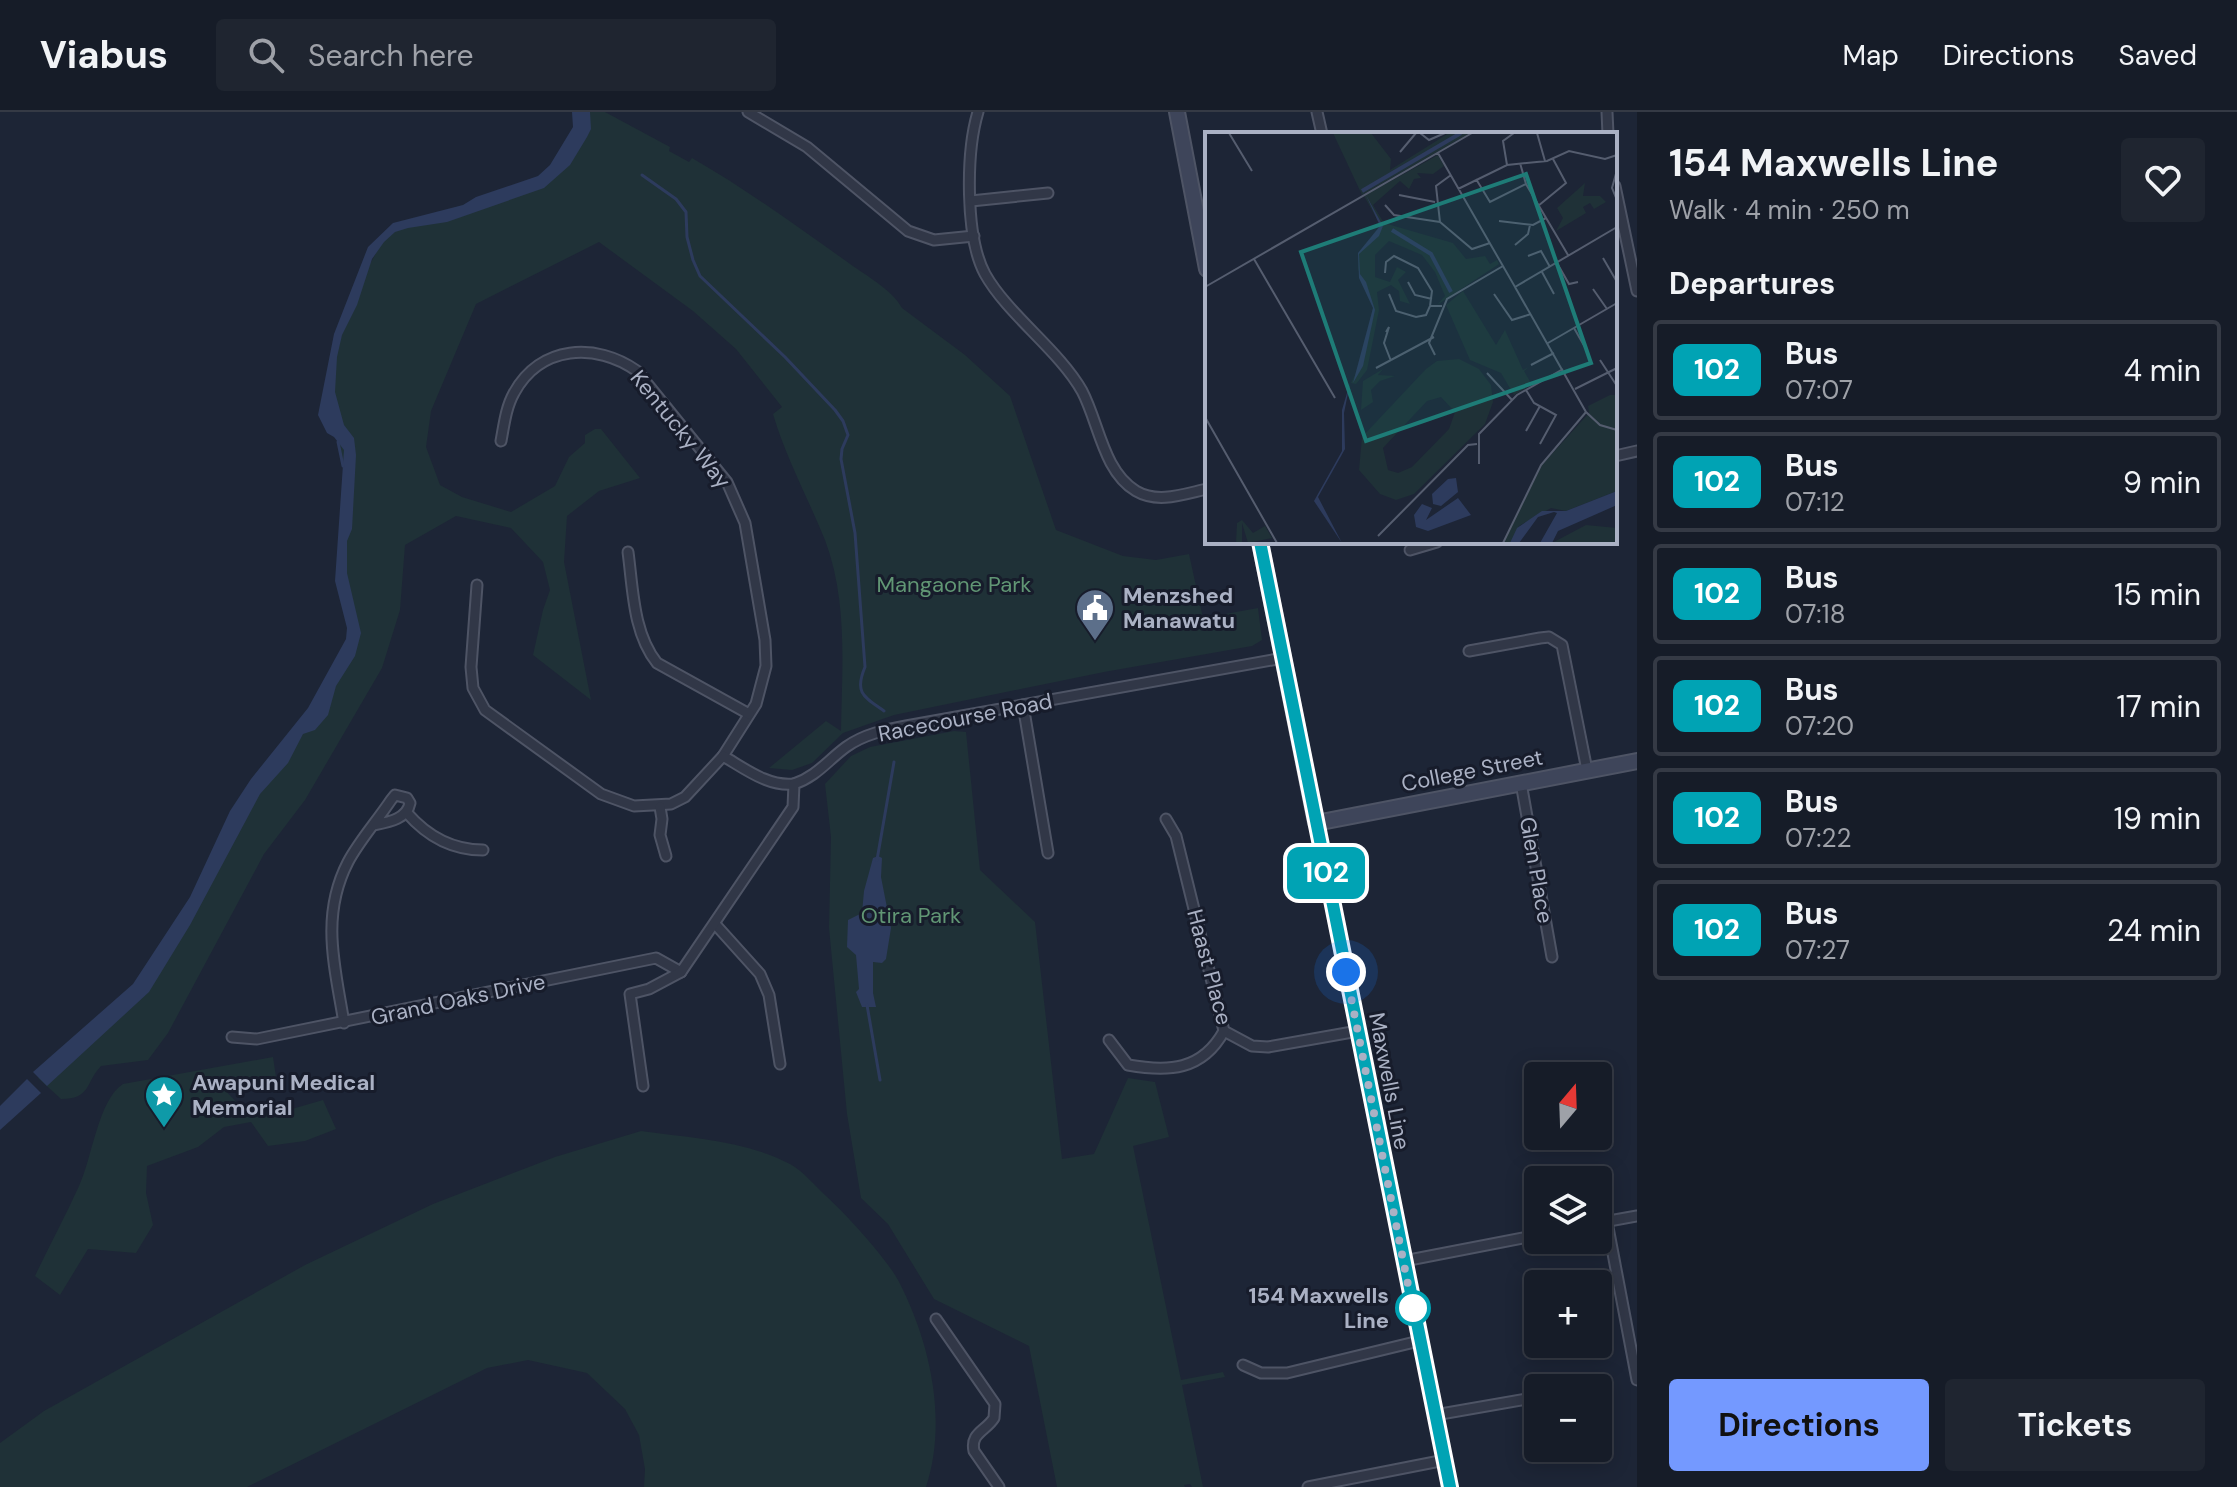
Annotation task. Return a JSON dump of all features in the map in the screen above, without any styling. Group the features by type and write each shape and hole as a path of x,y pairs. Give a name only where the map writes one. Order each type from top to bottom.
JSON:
{"main road":[{"path":"1177,112 1205,259"},
{"name":"Maxwells Line","path":"1260,544 1316,823"},
{"name":"College Street","path":"1316,823 1637,761"}],"street":[{"path":"748,112 807,147 908,231 934,240 974,236"},
{"path":"978,112 969,156 974,236 985,273 1082,391 1113,468 1122,480 1137,492 1161,498 1205,489"},
{"path":"1317,112 1322,132"},
{"path":"1607,112 1608,132"},
{"path":"971,201 1048,193"},
{"path":"1617,196 1637,291"},
{"name":"Kentucky Way","path":"501,441 508,409 530,372 556,356 586,351 609,355 637,371 649,384 727,482 745,523 766,653 760,693 723,756 685,797 660,807"},
{"path":"1617,456 1637,451"},
{"path":"1410,550 1430,544"},
{"path":"628,552 640,633 647,651 657,663 749,714"},
{"path":"477,585 471,667 473,688 485,710 601,794 634,806 660,807 660,835 666,856"},
{"path":"1469,651 1549,637 1562,645 1587,770"},
{"name":"Racecourse Road","path":"794,784 812,777 847,746 869,735 1283,658"},
{"path":"1023,705 1048,853"},
{"path":"643,1086 630,994 649,989 681,972 793,807 794,784 785,785 764,779 723,756"},
{"name":"Glen Place","path":"1521,783 1552,957"},
{"path":"344,1023 331,950 334,895 349,859 395,795 407,798 410,803 407,813 393,821 374,825"},
{"path":"407,813 438,839 463,850 483,850"},
{"name":"Haast Place","path":"1166,819 1176,836 1224,1031 1252,1046 1268,1047 1358,1031"},
{"name":"Maxwells Line","path":"1316,823 1450,1487"},
{"path":"715,924 760,974 769,995 780,1064"},
{"name":"Grand Oaks Drive","path":"232,1037 257,1039 344,1023 656,958 681,972"},
{"path":"1109,1040 1128,1065 1156,1069 1182,1066 1199,1059 1215,1047 1224,1031"},
{"path":"1612,1220 1637,1216"},
{"path":"1404,1261 1524,1238"},
{"path":"1610,1254 1637,1380"},
{"path":"936,1319 995,1404 994,1418 977,1434 972,1445 999,1487"},
{"path":"1243,1365 1261,1373 1287,1373 1419,1341"},
{"path":"1435,1415 1524,1399"},
{"path":"1308,1487 1445,1460"}],"green space":[{"name":"Mangaone Park","path":"577,112 605,112 670,147 669,151 689,162 692,158 732,182 884,288 902,308 965,355 1010,396 1056,530 1123,556 1156,560 1189,554 1203,618 1258,608 1262,640 1252,646 1104,672 894,715 843,733 812,763 792,770 769,768 826,721 841,731 840,610 825,540 778,430 773,414 782,407 736,349 693,311 599,242 476,304 431,411 426,447 440,485 462,497 511,512 555,486 569,457 585,443 585,435 595,429 601,429 640,478 599,491 567,516 564,562 591,700 533,655 550,590 543,562 511,528 456,516 405,545 400,610 382,668 305,800 264,854 168,1033 148,1060 101,1066 83,1093 61,1099 38,1078 145,974 307,718 350,636 339,578 345,476 333,413 333,353 350,301 390,227 533,184 554,166 580,126"},
{"name":"Otira Park","path":"954,731 966,732 980,870 1035,922 1062,1159 1094,1154 1128,1078 1155,1082 1169,1137 1133,1146 1181,1380 1223,1372 1225,1377 1182,1385 1203,1487 1192,1487 1190,1484 1185,1487 1057,1487 1029,1346 934,1299 888,1224 861,1198 847,1114 829,928 831,837 825,784 851,756 870,747"},
{"path":"273,1057 276,1077 252,1083 220,1085 246,1112 278,1113 323,1100 336,1129 305,1141 268,1146 251,1122 224,1127 198,1147 147,1166 146,1193 153,1225 136,1253 88,1249 60,1295 35,1276 84,1175 102,1116 114,1092 123,1084"},
{"path":"641,1131 736,1145 790,1164 834,1204 875,1248 898,1280 927,1355 935,1408 935,1435 926,1487 644,1487 645,1469 639,1435 625,1409 587,1373 528,1360 487,1368 247,1487 0,1487 0,1443 44,1411 305,1265 433,1204 555,1157"}],"water":[{"path":"572,112 590,112 591,129 570,165 544,188 447,222 395,232 372,259 357,305 342,335 335,392 344,425 354,438 356,455 352,529 347,541 347,573 361,633 355,656 336,686 328,715 315,730 303,734 288,763 260,794 190,925 149,992 47,1086 33,1072 133,984 190,897 230,811 251,779 308,708 346,639 347,628 335,581 344,450 327,433 318,415 334,334 368,247 393,223 463,205 476,197 538,176 550,165 573,127"},
{"path":"873,858 882,858 881,877 891,928 886,959 882,963 873,962 876,1007 862,1007 856,992 859,989 856,955 847,947 848,920 862,913"},
{"path":"27,1079 41,1093 0,1130 0,1106"}],"waterway":[{"path":"642,175 676,199 686,212 687,237 700,276 785,357 843,421 848,435 841,459 855,533 865,667 861,689 866,698 884,711"},
{"path":"338,442 343,466"},
{"path":"877,860 894,762"},
{"path":"867,1005 880,1080"}],"bus line":[{"name":"102","path":"1260,544 1450,1487"}],"place":[{"name":"Menzshed Manawatu","path":"1095,642"},
{"name":"Awapuni Medical Memorial","path":"164,1129"},
{"name":"154 Maxwells Line","path":"1413,1308"}],"route":[{"path":"1346,972 1414,1315 1413,1308"}]}
